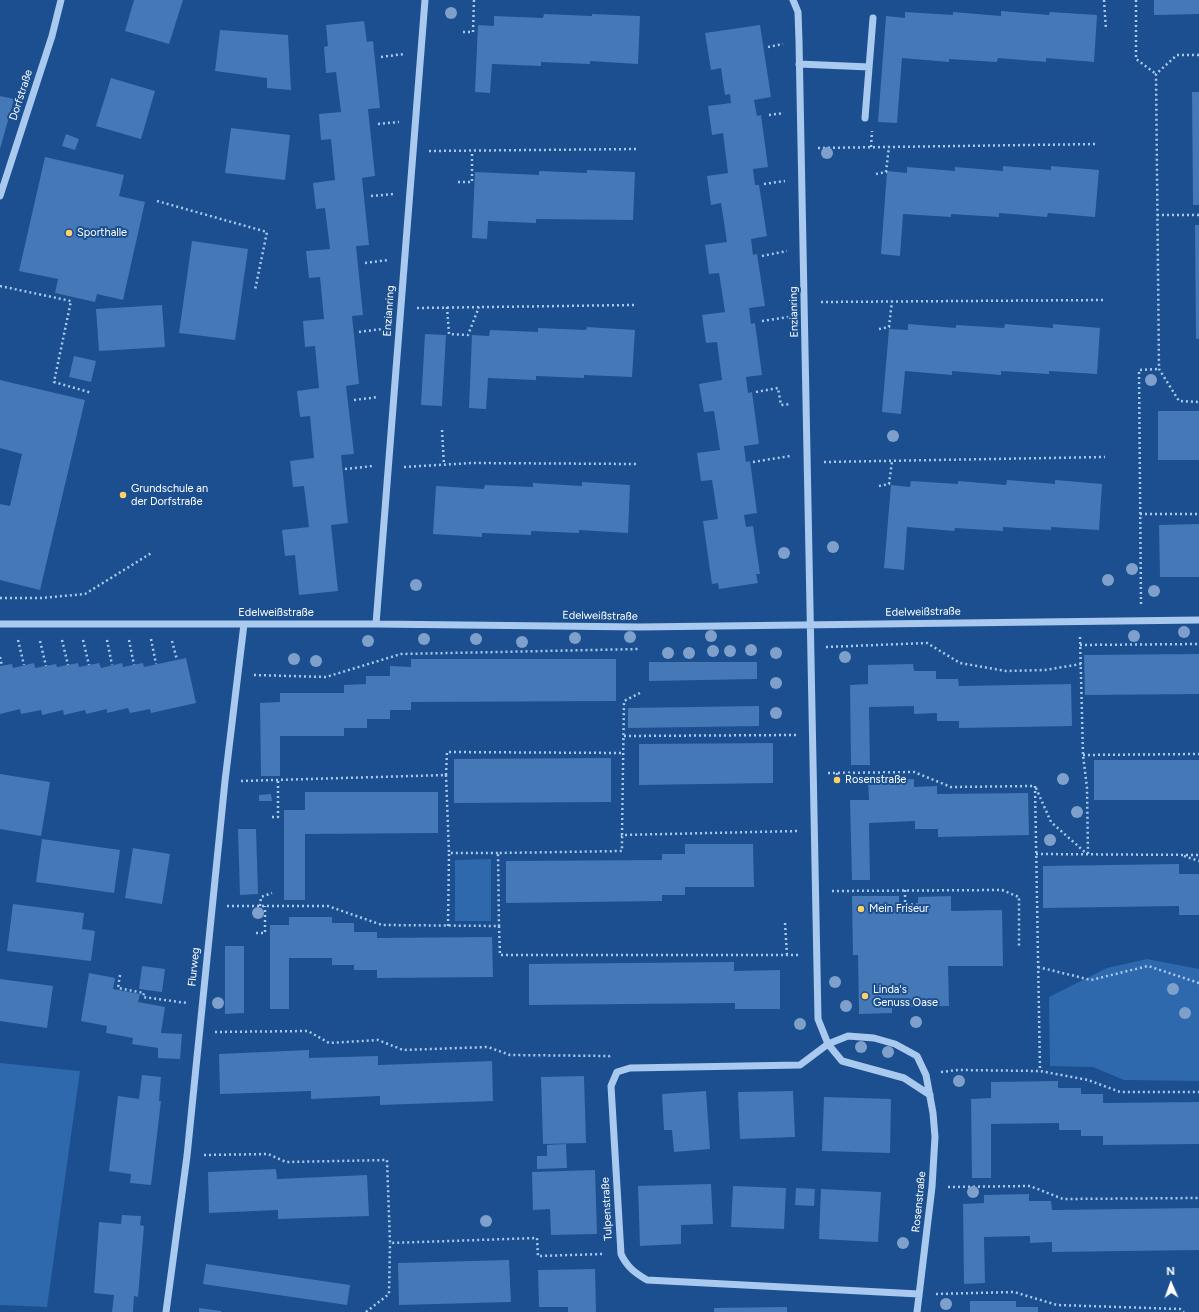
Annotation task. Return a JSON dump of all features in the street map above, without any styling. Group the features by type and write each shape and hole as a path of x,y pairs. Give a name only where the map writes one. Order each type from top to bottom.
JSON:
{"street":[{"name":"Dorfstraße","path":"0,196 52,36 61,0"},
{"name":"Enzianring","path":"376,624 425,0"},
{"name":"Enzianring","path":"793,0 798,12 800,64 811,624"},
{"path":"865,118 873,18"},
{"path":"800,64 869,67"},
{"name":"Edelweißstraße","path":"0,624 376,624 635,627 1199,620"},
{"name":"Flurweg","path":"166,1312 186,1156 201,1005 244,624"},
{"path":"811,624 818,1019 828,1044 842,1060 904,1078 930,1094"},
{"name":"Rosenstraße","path":"828,1044 848,1036 874,1038 895,1044 917,1056 926,1075 933,1113 935,1137 932,1187 917,1312"},
{"path":"617,1072 630,1068 800,1065 828,1044"},
{"name":"Tulpenstraße","path":"617,1072 611,1086 621,1254 626,1265 636,1274 647,1280 919,1294"}],"path":[{"path":"464,32 473,32 474,0"},
{"path":"1104,0 1106,30"},
{"path":"1136,0 1136,59 1156,74"},
{"path":"380,57 421,52"},
{"path":"1199,55 1177,55 1156,74 1159,369 1179,402 1199,402"},
{"path":"378,124 415,120"},
{"path":"801,148 1098,144"},
{"path":"876,174 886,172 889,146"},
{"path":"413,151 639,149"},
{"path":"458,182 472,182 472,151"},
{"path":"764,184 802,178"},
{"path":"371,196 410,193"},
{"path":"157,201 267,232 256,290"},
{"path":"1157,215 1199,215"},
{"path":"762,256 803,249"},
{"path":"365,263 404,258"},
{"path":"0,286 71,301 54,382 92,393"},
{"path":"804,302 1104,300"},
{"path":"879,329 889,327 892,301"},
{"path":"400,308 634,305"},
{"path":"447,307 449,334 468,335 480,307"},
{"path":"762,321 805,315"},
{"path":"359,332 399,328"},
{"path":"1141,621 1140,370 1159,369"},
{"path":"756,392 778,388 782,404 806,403"},
{"path":"354,400 394,396"},
{"path":"442,430 444,465"},
{"path":"753,462 808,453"},
{"path":"808,462 1104,457"},
{"path":"879,486 889,484 892,461"},
{"path":"346,469 472,463 636,464"},
{"path":"1140,514 1199,514"},
{"path":"0,598 41,598 85,594 153,552"},
{"path":"1080,621 1083,755 1087,788 1088,854"},
{"path":"14,624 24,665"},
{"path":"35,624 46,666"},
{"path":"58,624 68,665"},
{"path":"80,624 90,665"},
{"path":"103,624 112,665"},
{"path":"125,624 134,665"},
{"path":"147,624 156,664"},
{"path":"811,647 927,643 960,663 1006,671 1045,670 1081,664"},
{"path":"1080,645 1199,644"},
{"path":"238,675 326,677 401,654 640,649"},
{"path":"0,657 2,666"},
{"path":"449,853 622,851 624,701 640,693"},
{"path":"624,736 813,735"},
{"path":"448,926 449,853 446,775 447,752 623,753"},
{"path":"1083,755 1199,754"},
{"path":"814,774 914,772 951,787 1035,786"},
{"path":"837,773 837,780"},
{"path":"250,781 446,775"},
{"path":"272,817 278,817 278,781"},
{"path":"1035,786 1051,822 1088,854"},
{"path":"1035,786 1040,1071"},
{"path":"622,834 814,831"},
{"path":"498,853 500,955 817,956"},
{"path":"1036,854 1199,855"},
{"path":"1182,855 1199,861"},
{"path":"905,890 905,904 918,905"},
{"path":"816,892 1002,890 1018,897 1019,946"},
{"path":"260,906 261,897 272,893"},
{"path":"239,906 328,906 382,924 499,926"},
{"path":"256,933 265,933 265,906"},
{"path":"785,922 787,955"},
{"path":"1038,967 1091,980 1148,966 1199,984"},
{"path":"120,975 118,988 144,993 143,997 201,1005"},
{"path":"198,1033 308,1031 329,1043 378,1040 403,1050 488,1047 510,1055 609,1056 617,1072"},
{"path":"951,1071 1040,1071 1088,1080 1120,1092 1199,1092"},
{"path":"186,1156 268,1154 286,1162 387,1160 390,1243 388,1294 366,1312"},
{"path":"950,1187 1030,1186 1063,1199 1199,1198"},
{"path":"390,1243 537,1238 538,1256 621,1254"},
{"path":"943,1294 1014,1292 1057,1305 1180,1309 1184,1312"}],"shaded area":[{"path":"491,859 491,921 455,921 455,860"},
{"path":"1147,959 1199,969 1199,1081 1124,1080 1093,1067 1050,1066 1049,997 1107,968"},
{"path":"0,1063 80,1071 47,1307 0,1305"}],"building":[{"path":"134,0 183,0 169,44 125,31"},
{"path":"1154,0 1199,0 1199,14 1154,15"},
{"path":"1001,11 1049,15 1050,12 1097,15 1094,62 1046,58 1046,62 998,58 997,62 949,59 949,62 902,58 897,123 878,122 886,16 905,18 905,12 953,15 953,12 1001,16"},
{"path":"544,14 640,16 638,64 590,61 590,64 541,62 541,66 492,64 490,93 475,92 478,25 494,26 494,16 543,18"},
{"path":"364,21 367,42 373,41 380,108 368,109 375,176 362,178 369,245 356,246 363,315 352,316 359,384 346,386 354,454 341,455 348,523 331,525 338,591 299,595 295,555 285,556 282,530 309,527 304,486 293,487 290,461 314,458 310,416 300,417 297,391 319,388 315,346 305,347 303,321 324,319 320,277 309,278 306,251 330,249 325,208 316,209 313,183 335,180 331,139 321,140 319,114 341,112 336,72 326,73 324,47 328,46 326,25"},
{"path":"760,25 771,97 754,100 757,116 761,115 768,167 753,169 755,185 759,185 767,236 751,239 753,255 757,254 765,306 749,308 751,324 755,323 762,375 746,377 748,393 752,392 759,444 744,446 746,462 750,461 757,513 744,515 746,527 753,526 760,574 756,574 758,583 719,589 718,583 712,584 703,521 718,519 712,480 701,481 697,453 720,450 714,411 704,412 699,384 722,380 717,342 706,343 702,315 725,312 719,273 709,274 705,245 727,242 721,203 711,205 707,176 728,173 723,133 712,135 708,106 731,103 730,94 725,95 721,68 711,70 705,33"},
{"path":"220,30 288,35 291,90 267,88 267,78 215,71"},
{"path":"111,78 155,91 141,139 96,126"},
{"path":"1192,92 1199,92 1199,205 1193,205"},
{"path":"0,96 14,99 0,149"},
{"path":"231,128 290,135 285,180 225,173"},
{"path":"66,134 79,139 75,150 62,146"},
{"name":"Sporthalle","path":"45,157 124,175 119,196 145,202 123,300 97,294 95,302 55,293 58,279 19,271"},
{"path":"1003,166 1051,170 1051,166 1099,170 1095,217 1048,213 1047,217 999,213 999,217 951,214 951,217 903,214 900,256 881,254 887,171 907,173 907,167 955,171 955,167 1003,171"},
{"path":"587,170 635,172 633,220 536,219 536,223 488,221 487,239 472,238 475,172 539,175 539,171 587,173"},
{"path":"1195,225 1199,225 1199,339 1196,339"},
{"path":"192,241 248,249 235,340 179,333"},
{"path":"162,305 165,347 99,351 96,309"},
{"path":"908,324 956,328 956,325 1004,328 1005,324 1053,328 1053,324 1100,328 1097,374 1049,371 1049,374 1001,371 1001,375 952,371 952,375 905,371 901,414 882,412 889,329 908,330"},
{"path":"587,327 635,330 632,377 584,375 584,378 536,376 536,380 488,378 486,409 469,408 472,335 489,336 490,330 538,332 538,328 586,330"},
{"path":"425,334 446,335 442,406 421,405"},
{"path":"74,356 96,361 91,382 69,377"},
{"path":"0,380 85,400 40,590 0,580 0,504 10,506 22,454 0,448"},
{"path":"1158,411 1199,411 1199,460 1158,460"},
{"path":"1007,480 1055,484 1055,480 1102,484 1099,530 1051,527 1051,530 1003,527 1003,531 955,528 954,531 907,527 904,570 884,568 891,485 910,487 911,481 958,484 958,481 1006,485"},
{"path":"582,482 630,485 628,533 579,530 579,533 531,531 531,535 482,533 482,537 433,534 436,486 484,489 485,485 533,487 533,483 582,486"},
{"path":"1199,524 1199,577 1160,577 1159,525"},
{"path":"1199,654 1199,694 1085,695 1084,655"},
{"path":"186,658 196,703 151,713 150,709 130,713 128,708 107,713 107,709 86,714 85,710 64,715 63,710 42,715 41,710 21,714 20,709 0,714 0,666 12,664 13,668 34,663 35,668 56,664 57,667 78,663 79,667 99,663 101,668 122,663 123,667 143,663 144,667"},
{"path":"411,659 616,659 616,701 411,702 411,710 390,710 390,719 367,719 367,728 344,728 344,736 280,736 280,776 261,776 260,703 280,702 280,693 344,693 344,685 366,684 366,676 390,676 390,666 411,667"},
{"path":"649,662 757,662 757,679 649,681"},
{"path":"913,664 914,671 936,671 936,679 958,679 959,686 1071,684 1072,726 959,728 959,721 937,721 937,713 914,714 914,706 869,707 870,765 851,765 850,685 868,684 868,665"},
{"path":"759,706 759,726 628,728 628,708"},
{"path":"773,743 773,783 639,785 639,744"},
{"path":"611,758 611,802 454,803 454,759"},
{"path":"1094,760 1199,760 1199,800 1094,800"},
{"path":"0,774 50,782 41,836 0,829"},
{"path":"914,779 914,787 937,786 937,794 1028,793 1029,835 938,837 938,829 915,829 915,821 869,823 870,880 852,880 850,800 869,800 868,781"},
{"path":"305,792 438,792 438,833 305,834 305,900 284,900 284,810 305,810"},
{"path":"271,794 272,801 259,801 259,795"},
{"path":"238,829 256,829 258,894 240,895"},
{"path":"42,839 120,850 114,893 36,882"},
{"path":"685,844 753,844 754,887 685,887 685,895 662,895 662,901 506,903 506,861 662,860 662,854 685,854"},
{"path":"133,848 170,854 162,904 125,898"},
{"path":"1179,864 1179,874 1199,874 1199,915 1179,915 1179,906 1043,908 1043,866"},
{"path":"852,896 899,896 899,912 918,912 918,897 951,896 951,911 1002,910 1003,966 948,966 949,1006 892,1007 892,1013 859,1014 858,955 853,955"},
{"path":"13,904 84,913 82,929 95,931 91,961 7,951"},
{"path":"289,917 332,917 332,923 354,923 354,932 377,932 377,938 492,937 493,977 377,978 377,970 354,970 354,965 332,965 332,958 289,958 289,1009 270,1009 270,925 289,925"},
{"path":"225,946 244,946 244,1013 225,1014"},
{"path":"734,962 734,971 780,970 780,1009 735,1009 735,1003 529,1005 529,964"},
{"path":"142,966 165,969 162,992 139,989"},
{"path":"89,973 115,978 113,989 140,994 138,1002 165,1007 161,1033 182,1034 180,1059 158,1058 158,1048 132,1044 133,1038 106,1033 107,1026 81,1021"},
{"path":"0,979 53,986 47,1028 0,1021"},
{"path":"309,1050 309,1058 378,1056 378,1065 492,1061 493,1101 380,1105 380,1096 311,1099 311,1091 220,1094 219,1054"},
{"path":"142,1075 161,1077 159,1101 161,1101 151,1185 130,1183 131,1174 109,1171 118,1096 139,1099"},
{"path":"584,1076 586,1143 543,1144 541,1077"},
{"path":"1058,1081 1058,1088 1081,1088 1081,1094 1103,1094 1103,1103 1199,1102 1199,1144 1103,1145 1103,1136 1081,1136 1081,1130 1059,1130 1059,1123 991,1124 991,1178 972,1178 971,1099 991,1098 991,1082"},
{"path":"706,1091 710,1149 674,1152 672,1130 664,1130 662,1094"},
{"path":"793,1091 795,1137 740,1139 738,1092"},
{"path":"824,1097 891,1099 890,1153 822,1151"},
{"path":"566,1144 567,1168 537,1169 537,1156 547,1156 547,1145"},
{"path":"276,1169 277,1179 367,1175 369,1216 278,1219 278,1210 209,1213 208,1172"},
{"path":"595,1170 597,1234 551,1235 550,1209 533,1210 532,1172"},
{"path":"711,1184 713,1224 681,1225 681,1244 640,1246 638,1186"},
{"path":"733,1186 786,1188 784,1229 731,1227"},
{"path":"796,1188 815,1189 814,1206 795,1205"},
{"path":"821,1189 881,1192 878,1242 819,1239"},
{"path":"1029,1194 1029,1201 1051,1201 1052,1210 1199,1208 1199,1250 1052,1252 1052,1242 1030,1243 1030,1236 984,1237 985,1283 964,1284 963,1204 984,1203 984,1195"},
{"path":"122,1215 141,1216 140,1225 144,1226 138,1297 134,1296 133,1312 112,1312 114,1295 94,1293 99,1222 121,1224"},
{"path":"509,1260 511,1302 399,1305 398,1263"},
{"path":"206,1264 350,1285 347,1305 203,1284"},
{"path":"595,1269 596,1312 568,1312 568,1307 539,1307 538,1270"},
{"path":"970,1301 1016,1301 1016,1307 1038,1307 1038,1312 970,1312"},
{"path":"787,1307 787,1312 714,1312 714,1308"},
{"path":"199,1308 221,1311 221,1312 199,1312"}],"place":[{"name":"Sporthalle","path":"69,233"},
{"name":"Grundschule an der Dorfstraße","path":"123,495"},
{"name":"Rosenstraße","path":"837,780"},
{"name":"Mein Friseur","path":"861,909"},
{"name":"Linda's Genuss Oase","path":"865,996"}]}
